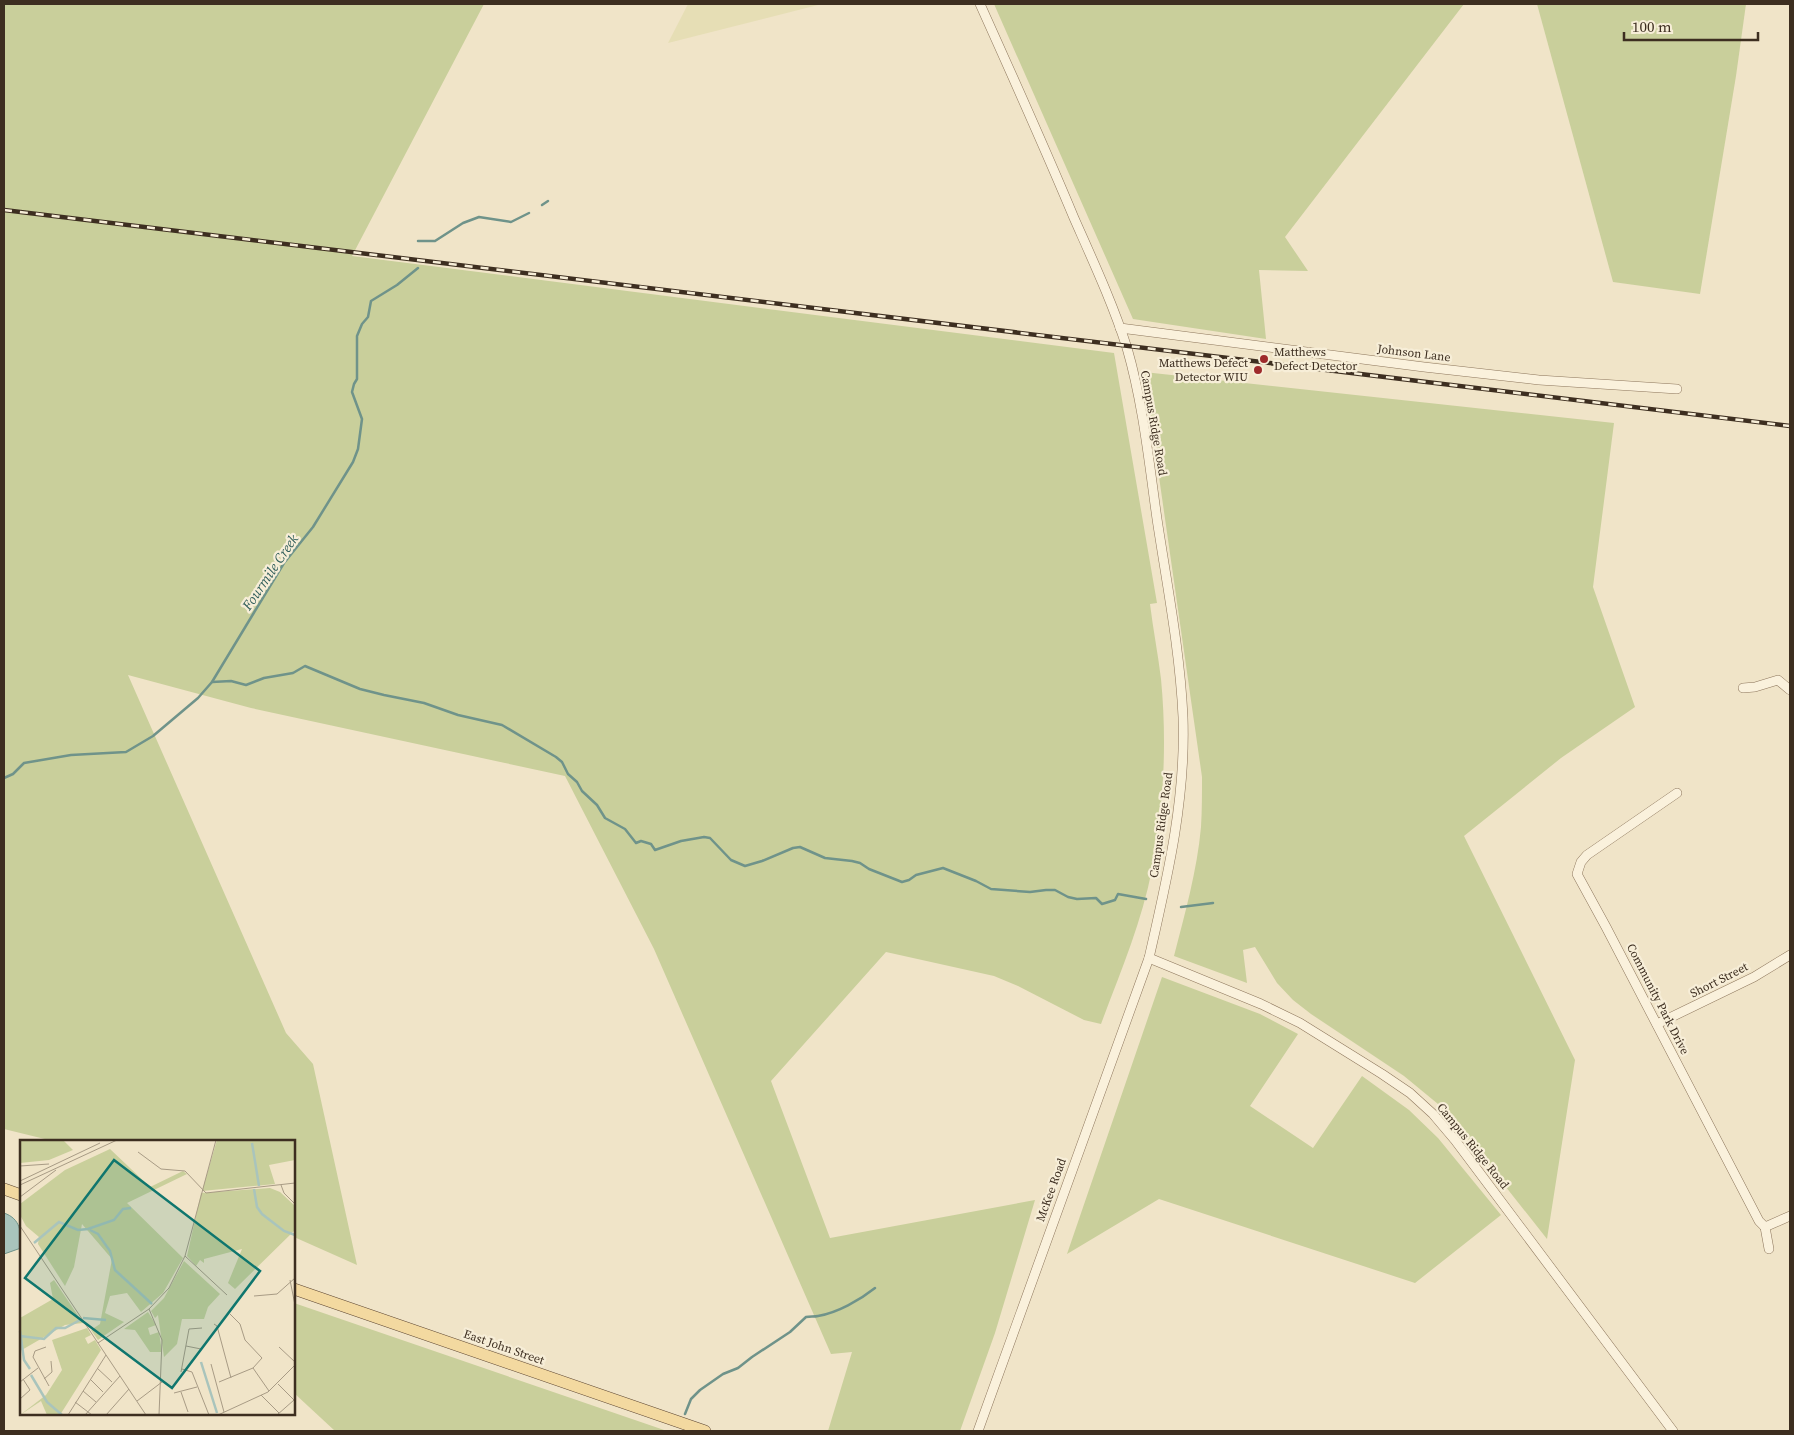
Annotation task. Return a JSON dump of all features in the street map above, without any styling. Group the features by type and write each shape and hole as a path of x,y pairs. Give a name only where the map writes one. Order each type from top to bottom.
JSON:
{"main road":[{"path":"4,1189 20,1195"},
{"name":"East John Street","path":"295,1289 705,1431"}],"street":[{"name":"Campus Ridge Road","path":"980,4 1060,185 1120,328 1132,368 1141,412 1180,674 1183,720 1182,766 1174,842 1165,891 1149,958 1280,1012 1382,1074 1416,1098 1433,1114 1455,1140 1673,1431"},
{"name":"Johnson Lane","path":"1120,328 1424,368 1539,380 1677,389"},
{"path":"1743,688 1756,687 1778,680 1790,690"},
{"name":"Community Park Drive","path":"1676,793 1587,855 1581,862 1577,874 1606,926 1759,1221 1765,1227"},
{"name":"Short Street","path":"1657,1024 1754,977 1790,955"},
{"name":"McKee Road","path":"978,1431 1149,958"},
{"path":"1768,1249 1765,1227 1790,1216"}],"shaded area":[{"path":"688,4 822,4 668,43"}],"green space":[{"path":"4,4 484,4 352,256 1114,353 1157,603 1150,604 1161,679 1164,750 1162,798 1148,889 1130,947 1101,1024 1084,1020 1018,986 994,976 886,952 771,1081 830,1238 1035,1200 995,1333 960,1431 828,1431 852,1352 831,1354 654,949 565,776 251,708 128,675 286,1033 313,1064 357,1265 295,1237 295,1140 49,1140 4,1129"},
{"path":"994,4 1464,4 1285,237 1308,271 1259,270 1266,339 1133,319"},
{"path":"1537,4 1746,4 1700,294 1613,282"},
{"path":"1144,372 1614,423 1593,587 1635,707 1561,758 1464,836 1575,1060 1547,1239 1457,1125 1438,1104 1404,1076 1293,1000 1277,983 1255,947 1243,950 1247,983 1174,956 1197,860 1201,827 1202,777"},
{"path":"1162,977 1260,1014 1298,1034 1250,1106 1313,1148 1362,1076 1409,1110 1438,1138 1501,1215 1415,1283 1159,1199 1067,1254"},
{"path":"295,1303 667,1431 335,1431 295,1394"}],"water":[{"path":"4,1213 17,1222 20,1231 20,1248 4,1254"}],"waterway":[{"name":"Fourmile Creek","path":"542,205 548,201"},
{"name":"Fourmile Creek","path":"418,241 435,241 463,223 479,217 511,222 529,213"},
{"name":"Fourmile Creek","path":"4,778 13,774 24,763 71,755 126,752 153,736 198,698 212,682 284,563 313,527 353,462 358,449 362,419 352,392 357,379 357,336 362,324 368,317 371,301 397,285 418,268"},
{"path":"212,682 231,681 246,685 264,678 293,673 305,666 360,689 424,703 458,715 502,725 556,757 562,762 568,774 577,782 582,791 597,805 605,818 625,829 636,843 641,841 651,844 655,850 681,841 704,837 710,838 731,860 745,866 800,847 825,858 860,863 869,869 902,882 916,875 943,868 991,889 1030,892 1055,890 1068,897 1077,899 1096,898 1102,904 1115,900 1118,894 1146,899"},
{"path":"1181,907 1213,903"},
{"path":"685,1414 691,1399 700,1390 723,1374 738,1368 790,1332 806,1317 840,1309 875,1288"}],"railway":[{"path":"4,210 1790,426"}],"place":[{"name":"Matthews Defect Detector","path":"1264,359"},
{"name":"Matthews Defect Detector WIU","path":"1258,370"}]}
